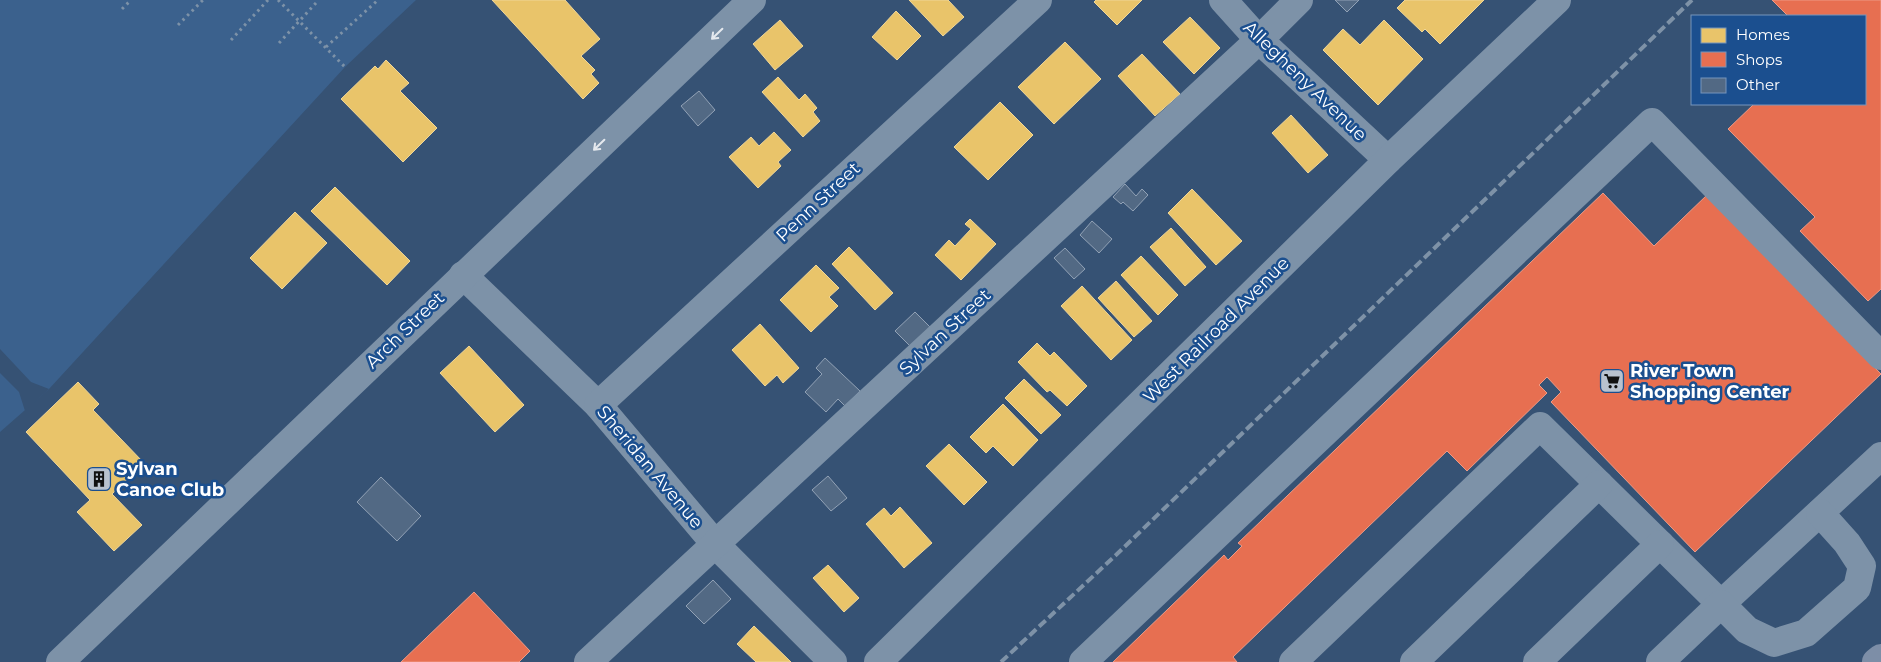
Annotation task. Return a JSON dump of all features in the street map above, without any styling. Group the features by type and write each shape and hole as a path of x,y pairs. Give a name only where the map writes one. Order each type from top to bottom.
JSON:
{"main road":[{"path":"1876,662 1881,658"}],"street":[{"name":"Arch Street","path":"60,662 752,0"},
{"name":"Penn Street","path":"598,405 1038,0"},
{"name":"Allegheny Avenue","path":"1223,0 1258,40 1388,160"},
{"name":"Sylvan Street","path":"588,662 716,545 1299,0"},
{"name":"West Railroad Avenue","path":"878,662 1388,160 1557,0"},
{"path":"1083,662 1652,122 1881,356"},
{"name":"Sheridan Avenue","path":"463,275 598,405 716,545 833,662"},
{"path":"1293,662 1540,426 1747,630 1774,643 1806,633 1857,588 1862,566 1847,543 1820,513"},
{"path":"1660,662 1881,456"},
{"path":"1414,662 1599,484"},
{"path":"1537,662 1660,544"}],"path":[{"path":"122,9 131,0"},
{"path":"178,25 203,0"},
{"path":"231,40 268,0"},
{"path":"278,0 345,67"},
{"path":"326,47 378,0"},
{"path":"279,43 316,3"}],"water":[{"path":"0,0 416,0 345,67 49,389 0,432"}],"pier":[{"path":"0,349 31,382 49,389 25,411 19,392 0,373"}],"building: Homes":[{"path":"492,0 565,0 600,39 581,56 595,70 591,74 599,83 583,99"},
{"path":"909,0 948,0 964,17 943,36"},
{"path":"1096,0 1142,0 1117,25 1094,2"},
{"path":"1405,0 1484,0 1440,44 1425,29 1422,32 1397,8"},
{"path":"896,11 921,36 897,60 872,37"},
{"path":"1190,17 1220,48 1194,74 1163,42"},
{"path":"780,20 803,46 775,70 753,44"},
{"path":"1384,20 1423,59 1378,105 1323,50 1343,29 1360,45"},
{"path":"1065,42 1101,79 1054,124 1018,87"},
{"path":"1142,54 1180,94 1155,116 1118,76"},
{"path":"386,60 409,83 400,91 437,128 403,162 341,99 375,66 378,69"},
{"path":"778,77 799,100 805,94 817,108 813,112 820,121 803,137 762,92"},
{"path":"1000,102 1033,135 988,180 954,147"},
{"path":"1291,115 1328,155 1308,173 1272,133"},
{"path":"774,132 791,150 778,162 781,166 758,188 729,157 751,137 759,146"},
{"path":"335,187 410,261 387,285 311,211"},
{"path":"1192,189 1242,241 1216,265 1168,213"},
{"path":"295,212 327,243 282,289 250,258"},
{"path":"970,219 996,244 961,280 935,255 949,240 955,246 971,229 965,224"},
{"path":"1171,228 1206,267 1185,286 1150,247"},
{"path":"849,247 893,293 875,310 832,264"},
{"path":"1141,256 1178,295 1158,315 1121,275"},
{"path":"816,265 839,288 829,297 838,306 811,332 780,300"},
{"path":"1116,281 1152,321 1134,337 1098,298"},
{"path":"1082,286 1132,340 1111,360 1061,306"},
{"path":"760,324 799,368 783,383 777,375 765,386 732,350"},
{"path":"1037,343 1050,356 1054,352 1087,386 1067,406 1050,390 1047,392 1018,362"},
{"path":"469,346 524,405 495,432 440,373"},
{"path":"1024,379 1061,415 1041,434 1005,398"},
{"name":"Sylvan Canoe Club","path":"78,382 99,404 93,410 144,463 112,494 142,525 114,551 77,512 90,500 26,432"},
{"path":"1003,404 1038,440 1013,466 993,446 986,453 970,437"},
{"path":"949,444 987,482 964,505 926,466"},
{"path":"900,507 932,543 904,568 866,524 884,508 891,516"},
{"path":"828,565 859,598 844,612 813,578"},
{"path":"754,626 791,662 756,662 737,644"}],"building: Shops":[{"path":"1772,0 1881,0 1881,289 1868,301 1800,231 1815,217 1728,129 1753,105 1866,105 1866,15 1787,15"},
{"path":"1603,193 1654,246 1708,194 1881,374 1695,552 1551,402 1561,392 1547,377 1539,385 1547,393 1467,471 1447,451 1233,657 1237,662 1113,662 1224,555 1228,560 1242,546 1238,543"},
{"path":"474,592 530,651 519,662 401,662"}],"building: Other":[{"path":"1335,0 1359,0 1347,12"},
{"path":"699,91 715,110 698,126 681,106"},
{"path":"1125,184 1136,196 1142,189 1148,195 1133,211 1123,202 1121,204 1113,197"},
{"path":"1092,221 1112,239 1099,253 1080,235"},
{"path":"1065,248 1085,269 1074,279 1054,258"},
{"path":"915,312 931,328 911,347 895,331"},
{"path":"825,358 860,391 845,406 838,399 826,412 805,392 822,374 816,368"},
{"path":"828,476 847,498 831,511 812,490"},
{"path":"381,477 421,516 397,541 357,502"},
{"path":"713,580 731,599 704,624 686,606"}],"railway":[{"path":"1001,662 1117,554 1692,0"}],"place":[{"name":"River Town Shopping Center","path":"1612,381"},
{"name":"Sylvan Canoe Club","path":"99,479"}]}
